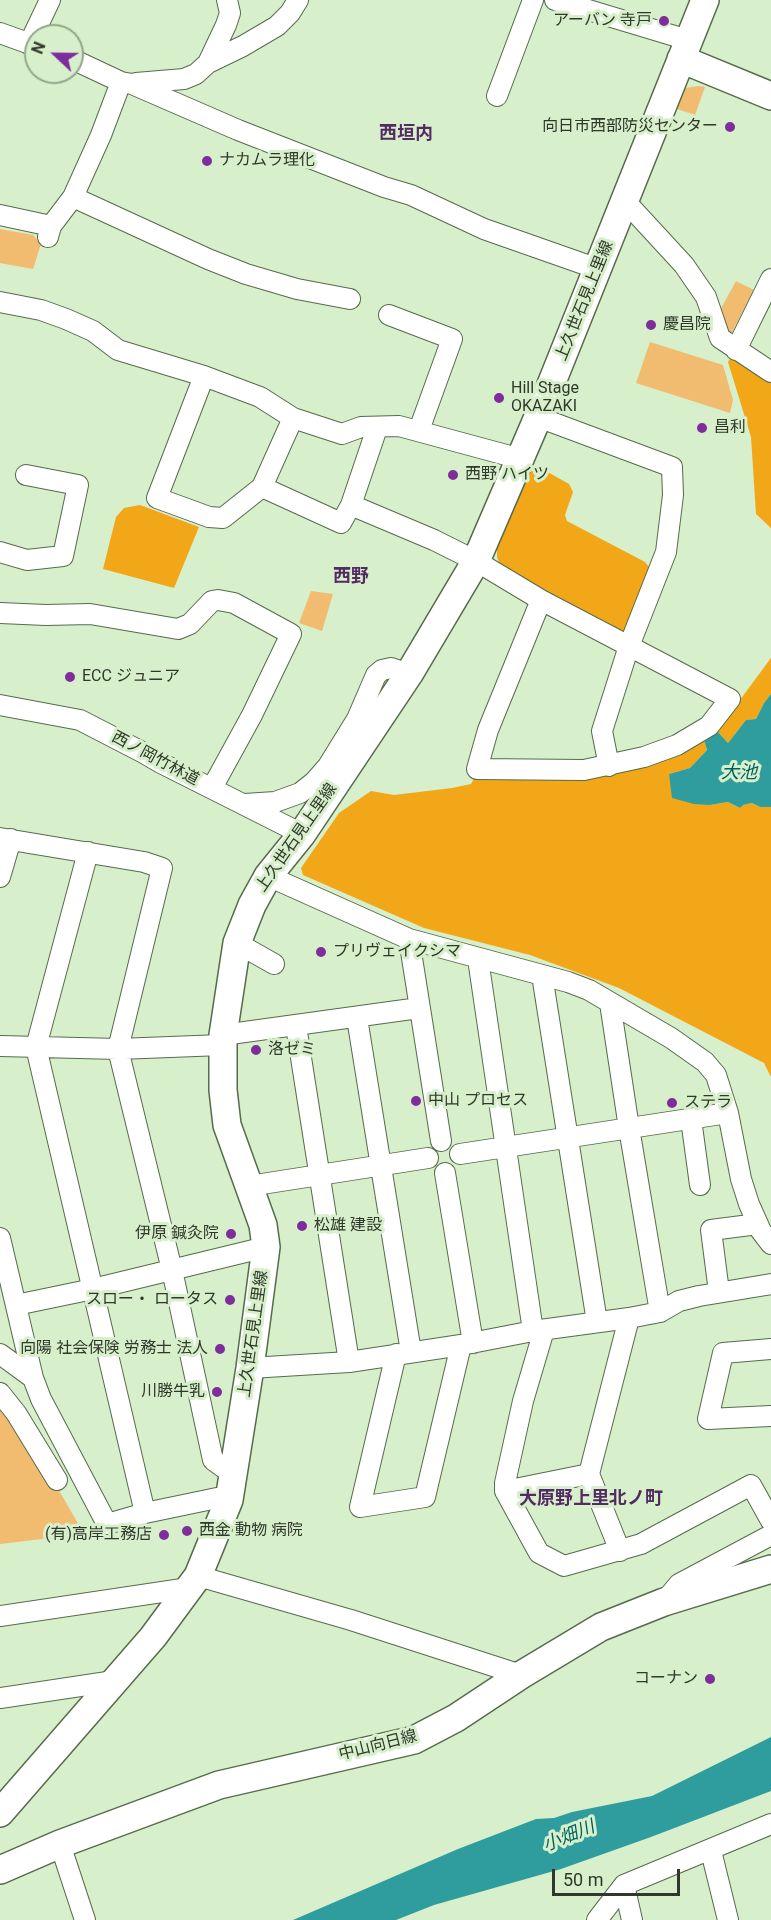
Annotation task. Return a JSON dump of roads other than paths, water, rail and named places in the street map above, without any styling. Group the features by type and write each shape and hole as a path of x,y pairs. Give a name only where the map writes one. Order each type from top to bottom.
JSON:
{"main road":[{"name":"上久世石見上里線","path":"0,1813 153,1636 193,1582 232,1487 266,1247 263,1225 227,1125 223,1090 223,1040 237,943 252,905 268,876 302,834 409,674 476,561 521,459 705,0"},
{"path":"684,49 771,96"},
{"name":"中山向日線","path":"0,1870 219,1785 414,1740 456,1718 520,1675 602,1627 664,1602 771,1569"}],"street":[{"path":"41,24 50,0"},
{"path":"208,63 230,13 227,0"},
{"path":"127,83 184,79 196,74 208,63 277,26 290,13 298,0"},
{"path":"497,96 533,0"},
{"path":"555,0 684,49"},
{"path":"0,33 24,42"},
{"path":"84,63 258,138 384,187 411,195 484,229 598,269"},
{"path":"0,215 50,231 73,197 100,135 127,83"},
{"path":"73,197 246,274 297,289 350,299"},
{"path":"625,201 684,266 706,297 720,338 771,372"},
{"path":"736,350 771,279"},
{"path":"0,303 41,310 93,331 118,350 204,376 260,397 293,418 342,434 361,426 377,428 399,426 521,459"},
{"path":"389,315 452,339 419,430"},
{"path":"204,376 157,498 209,517 223,518 262,487 293,418"},
{"path":"538,417 672,467 673,495 666,552 629,645 602,731 609,766"},
{"path":"262,487 341,523 351,505 377,428"},
{"path":"0,552 27,560 63,556 78,485 26,475"},
{"path":"351,505 434,540 476,561 541,600 730,699 709,726 677,745 644,757 584,770 477,769 488,730 541,600"},
{"path":"0,613 90,614 178,629 190,624 212,601 218,600 234,603 291,634 252,715 212,788"},
{"path":"245,804 275,802 300,793 314,782 328,766 357,719 376,675 382,670 391,668 409,674"},
{"name":"西ノ岡竹林道","path":"0,705 80,720 302,834"},
{"path":"0,877 5,839 144,862 162,868 118,1049 172,1270 213,1460 232,1487 217,1498 145,1513 107,1524 41,1399 33,1378 0,1238"},
{"path":"88,852 36,1047 145,1513"},
{"path":"268,876 409,939 589,990 662,1032 705,1062 716,1075 728,1113 741,1179 758,1224 771,1244"},
{"path":"409,939 441,1141"},
{"path":"237,943 274,964"},
{"path":"478,959 505,1146 538,1331 505,1491 539,1552 564,1566 641,1544 751,1485 771,1521"},
{"path":"542,975 597,1322"},
{"path":"610,1003 660,1312"},
{"path":"0,1046 118,1049 223,1040 296,1026 419,1008"},
{"path":"357,1018 382,1166 404,1353 360,1508 426,1497 467,1344 445,1173"},
{"path":"296,1026 349,1362"},
{"path":"460,1154 728,1113"},
{"path":"691,1119 700,1185"},
{"path":"441,1141 451,1143 460,1154 458,1165 451,1172 436,1171 432,1168 428,1158 433,1146 441,1141"},
{"path":"249,1186 428,1158"},
{"path":"719,1292 711,1230 758,1224"},
{"path":"16,1305 93,1289 266,1247"},
{"path":"250,1368 349,1362 629,1318 660,1312 679,1301 771,1284"},
{"path":"620,1551 589,1474 629,1318"},
{"path":"771,1349 723,1353 708,1419 771,1416"},
{"path":"0,1354 33,1378"},
{"path":"0,1393 16,1413 57,1479"},
{"path":"505,1491 589,1474"},
{"path":"664,1602 679,1584 771,1534"},
{"path":"0,1616 193,1582 351,1620 520,1675"},
{"path":"0,1698 114,1681"},
{"path":"597,1920 624,1886 771,1824"},
{"path":"60,1845 85,1920"},
{"path":"711,1851 728,1920"},
{"path":"624,1886 632,1920"}],"water":[{"name":"大池","path":"771,694 771,807 760,807 752,803 740,808 728,802 710,805 694,804 672,798 669,774 690,768 707,750 703,736 717,731 728,743 746,720 756,719"},
{"name":"小畑川","path":"771,1737 771,1791 651,1837 561,1869 434,1905 396,1920 293,1920 458,1849 536,1819 554,1818 572,1812 652,1796"}],"place":[{"name":"アーバン 寺戸","path":"664,21"},
{"name":"向日市西部防災センター","path":"730,127"},
{"name":"ナカムラ理化","path":"207,161"},
{"name":"慶昌院","path":"651,325"},
{"name":"Hill Stage OKAZAKI","path":"499,398"},
{"name":"昌利","path":"702,428"},
{"name":"西野 ハイツ","path":"453,475"},
{"name":"ECC ジュニア","path":"70,677"},
{"name":"プリヴェイクシマ","path":"321,952"},
{"name":"洛ゼミ","path":"256,1050"},
{"name":"中山 プロセス","path":"416,1101"},
{"name":"ステラ","path":"672,1103"},
{"name":"松雄 建設","path":"302,1226"},
{"name":"伊原 鍼灸院","path":"231,1234"},
{"name":"スロー・ ロータス","path":"230,1300"},
{"name":"向陽 社会保険 労務士 法人","path":"220,1349"},
{"name":"川勝牛乳","path":"217,1392"},
{"name":"西金 動物 病院","path":"187,1531"},
{"name":"(有)高岸工務店","path":"164,1535"},
{"name":"コーナン","path":"710,1679"}],"district":[{"name":"西垣内","path":"406,134"},
{"name":"西野","path":"351,577"},
{"name":"大原野上里北ノ町","path":"591,1499"}]}
